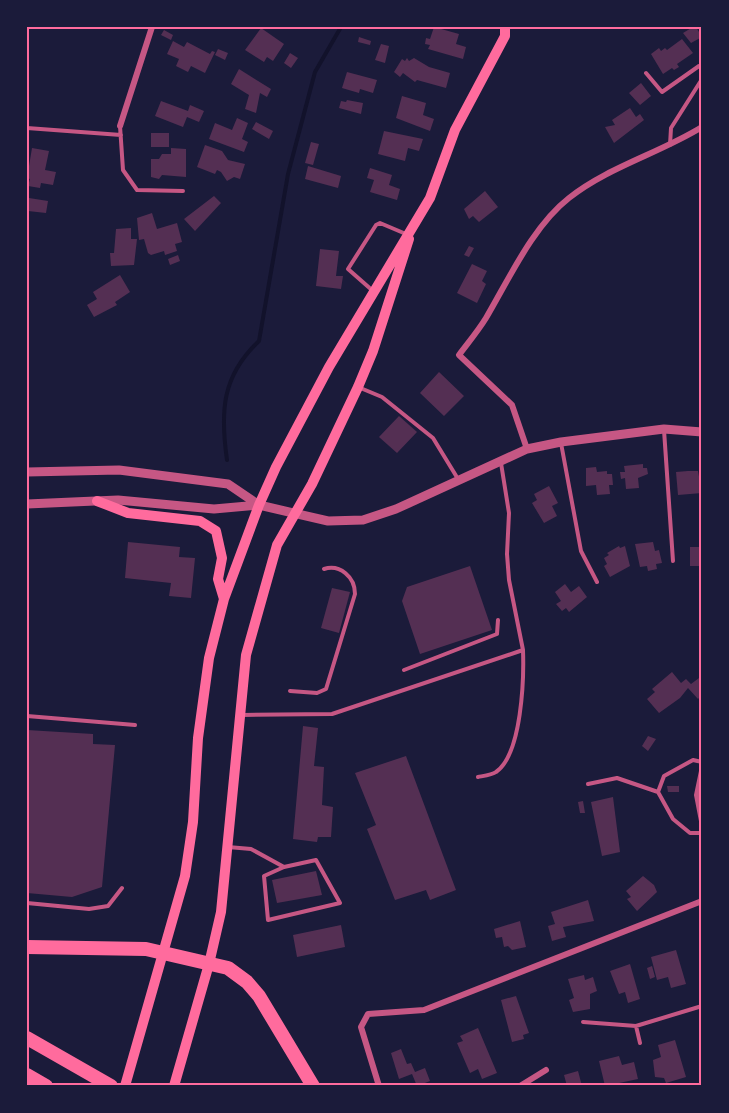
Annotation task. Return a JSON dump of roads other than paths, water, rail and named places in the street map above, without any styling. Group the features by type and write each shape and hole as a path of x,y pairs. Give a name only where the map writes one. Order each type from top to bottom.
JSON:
{"highway":[{"path":"27,947 146,949 228,968 247,981 259,996 313,1086"},
{"path":"27,1038 111,1086"},
{"path":"27,1075 46,1086"}],"main road":[{"path":"125,1086 184,876 194,822 198,738 206,681 224,599 259,505 329,367 395,254 410,235 430,198 455,130 504,36 505,27"},
{"path":"174,1086 209,964 221,912 238,715 246,655 252,633 277,545 312,483 358,387 373,351 410,235"},
{"path":"97,501 128,513 201,521 216,531 222,558 218,579 224,599"}],"street":[{"path":"120,126 152,27"},
{"path":"527,449 512,405 459,355 486,319 503,286 554,213 569,198 592,183 669,146 702,127"},
{"path":"27,504 118,500 214,509 259,505 328,521 363,520 396,509 527,449 561,442 664,429 702,432"},
{"path":"27,472 119,470 228,484 259,505"},
{"path":"702,771 698,795 702,821"},
{"path":"379,1086 361,1027 368,1014 424,1010 702,901"},
{"path":"520,1086 546,1070"}],"lane":[{"path":"646,73 662,92 699,66 702,68"},
{"path":"669,146 670,128 702,79"},
{"path":"120,126 123,170 137,190 183,191"},
{"path":"27,128 121,135"},
{"path":"374,292 348,269 376,225 380,223 410,235"},
{"path":"358,387 382,397 433,438 459,480"},
{"path":"664,429 673,561"},
{"path":"561,442 581,551 597,582"},
{"path":"478,777 496,772 506,760 514,740 525,682 523,650 508,580 509,513 500,460"},
{"path":"290,691 317,693 326,689 355,594 354,585 347,574 331,567 324,569"},
{"path":"404,670 497,634 498,620"},
{"path":"238,715 332,714 523,650"},
{"path":"27,716 135,725"},
{"path":"658,792 664,776 693,760 702,762"},
{"path":"588,784 617,778 658,792 673,819 690,833 702,833"},
{"path":"227,846 251,849 284,867 316,860 340,903 268,920 264,876 284,867"},
{"path":"27,903 89,909 108,906 122,888"},
{"path":"583,1022 636,1026 702,1006"},
{"path":"636,1026 640,1043"}],"waterway":[{"path":"227,460 224,426 227,395 237,367 259,341 288,174 315,72 341,27"}]}
